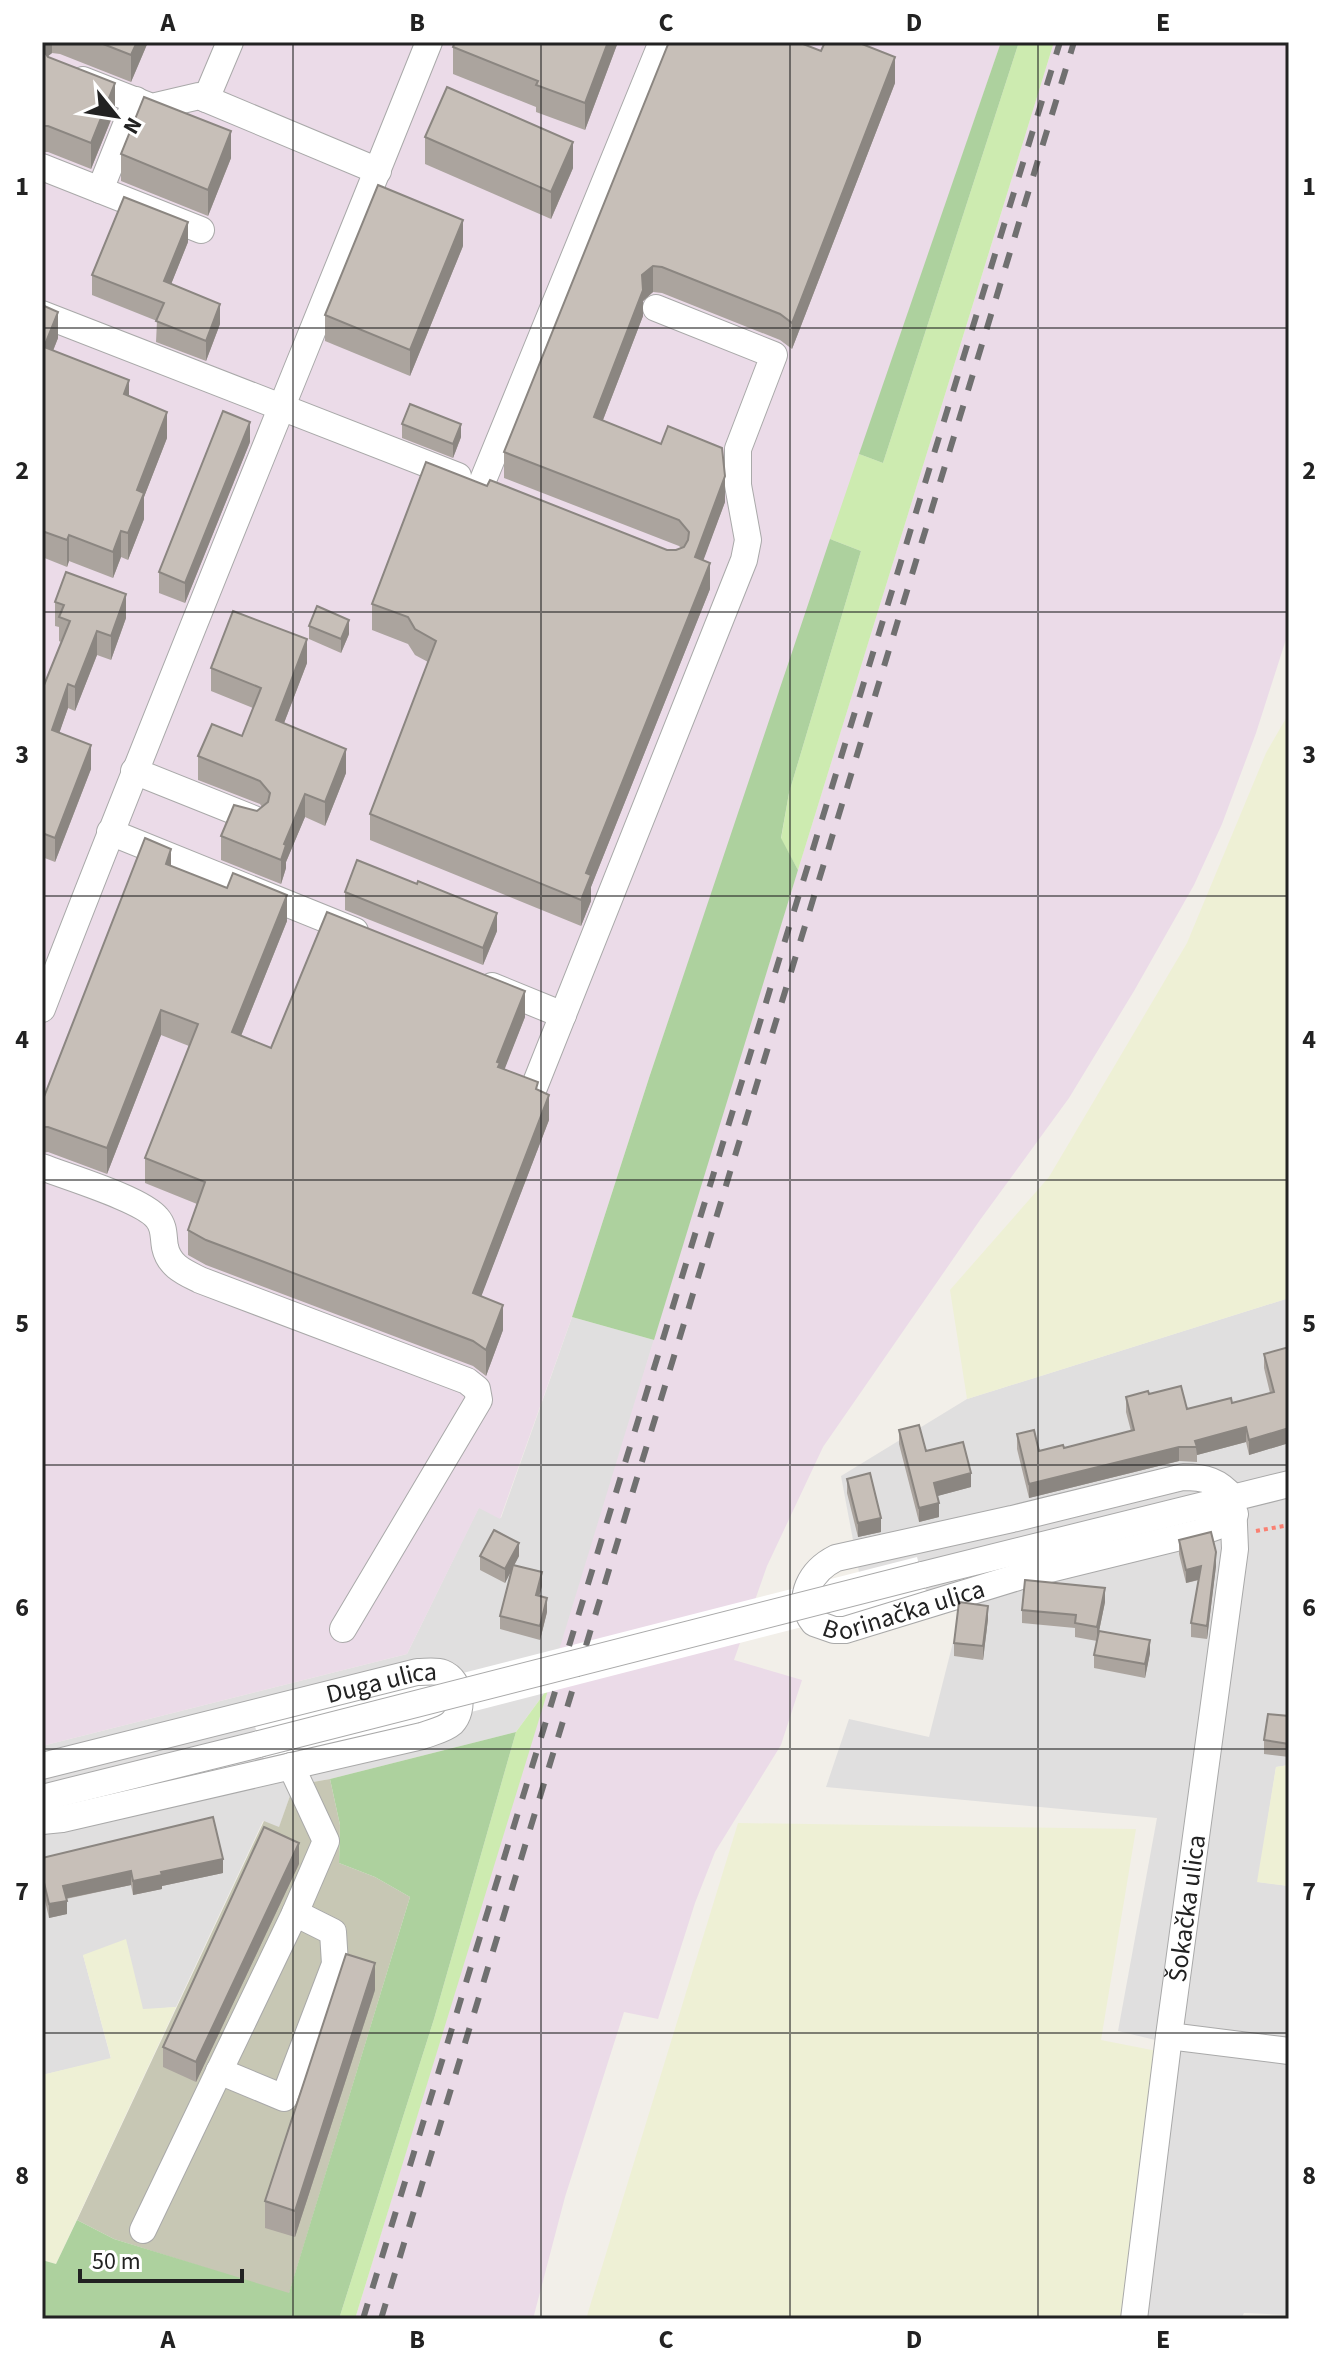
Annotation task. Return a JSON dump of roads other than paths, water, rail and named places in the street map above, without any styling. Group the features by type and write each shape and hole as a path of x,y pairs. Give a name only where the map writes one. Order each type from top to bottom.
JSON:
{"street":[{"path":"206,99 230,42"},
{"path":"42,1009 134,771 284,407 429,42"},
{"path":"481,485 662,42"},
{"path":"55,69 152,107 199,96 378,171"},
{"path":"100,190 136,100"},
{"path":"42,167 201,230"},
{"path":"533,1090 744,560 748,540 738,485 738,449 774,355 656,308"},
{"path":"42,314 510,496"},
{"path":"134,771 254,819"},
{"path":"110,832 373,938"},
{"path":"475,979 563,1015"},
{"path":"42,1167 132,1202 155,1215 164,1230 165,1250 175,1267 200,1280 467,1381 477,1389 479,1400 343,1629"},
{"name":"Borinačka ulica","path":"1183,1477 1209,1479 1224,1487 1234,1506 1218,1526 1201,1532 1018,1577 845,1630 823,1628 814,1623 806,1607 805,1595 815,1572 836,1558 1183,1477"},
{"name":"Borinačka ulica","path":"42,1798 922,1575 1234,1506 1289,1484"},
{"name":"Šokačka ulica","path":"1134,2319 1235,1549 1234,1506"},
{"name":"Duga ulica","path":"42,1766 417,1672 442,1673 451,1678 460,1701 454,1722 443,1729 77,1816 42,1821"},
{"path":"143,2230 295,1913 326,1841 291,1766"},
{"path":"219,2071 284,2098 335,1964 333,1932 295,1913"},
{"path":"1169,2036 1289,2051"}],"railway":[{"path":"363,2319 1060,42"},
{"path":"381,2319 1074,42"}]}
